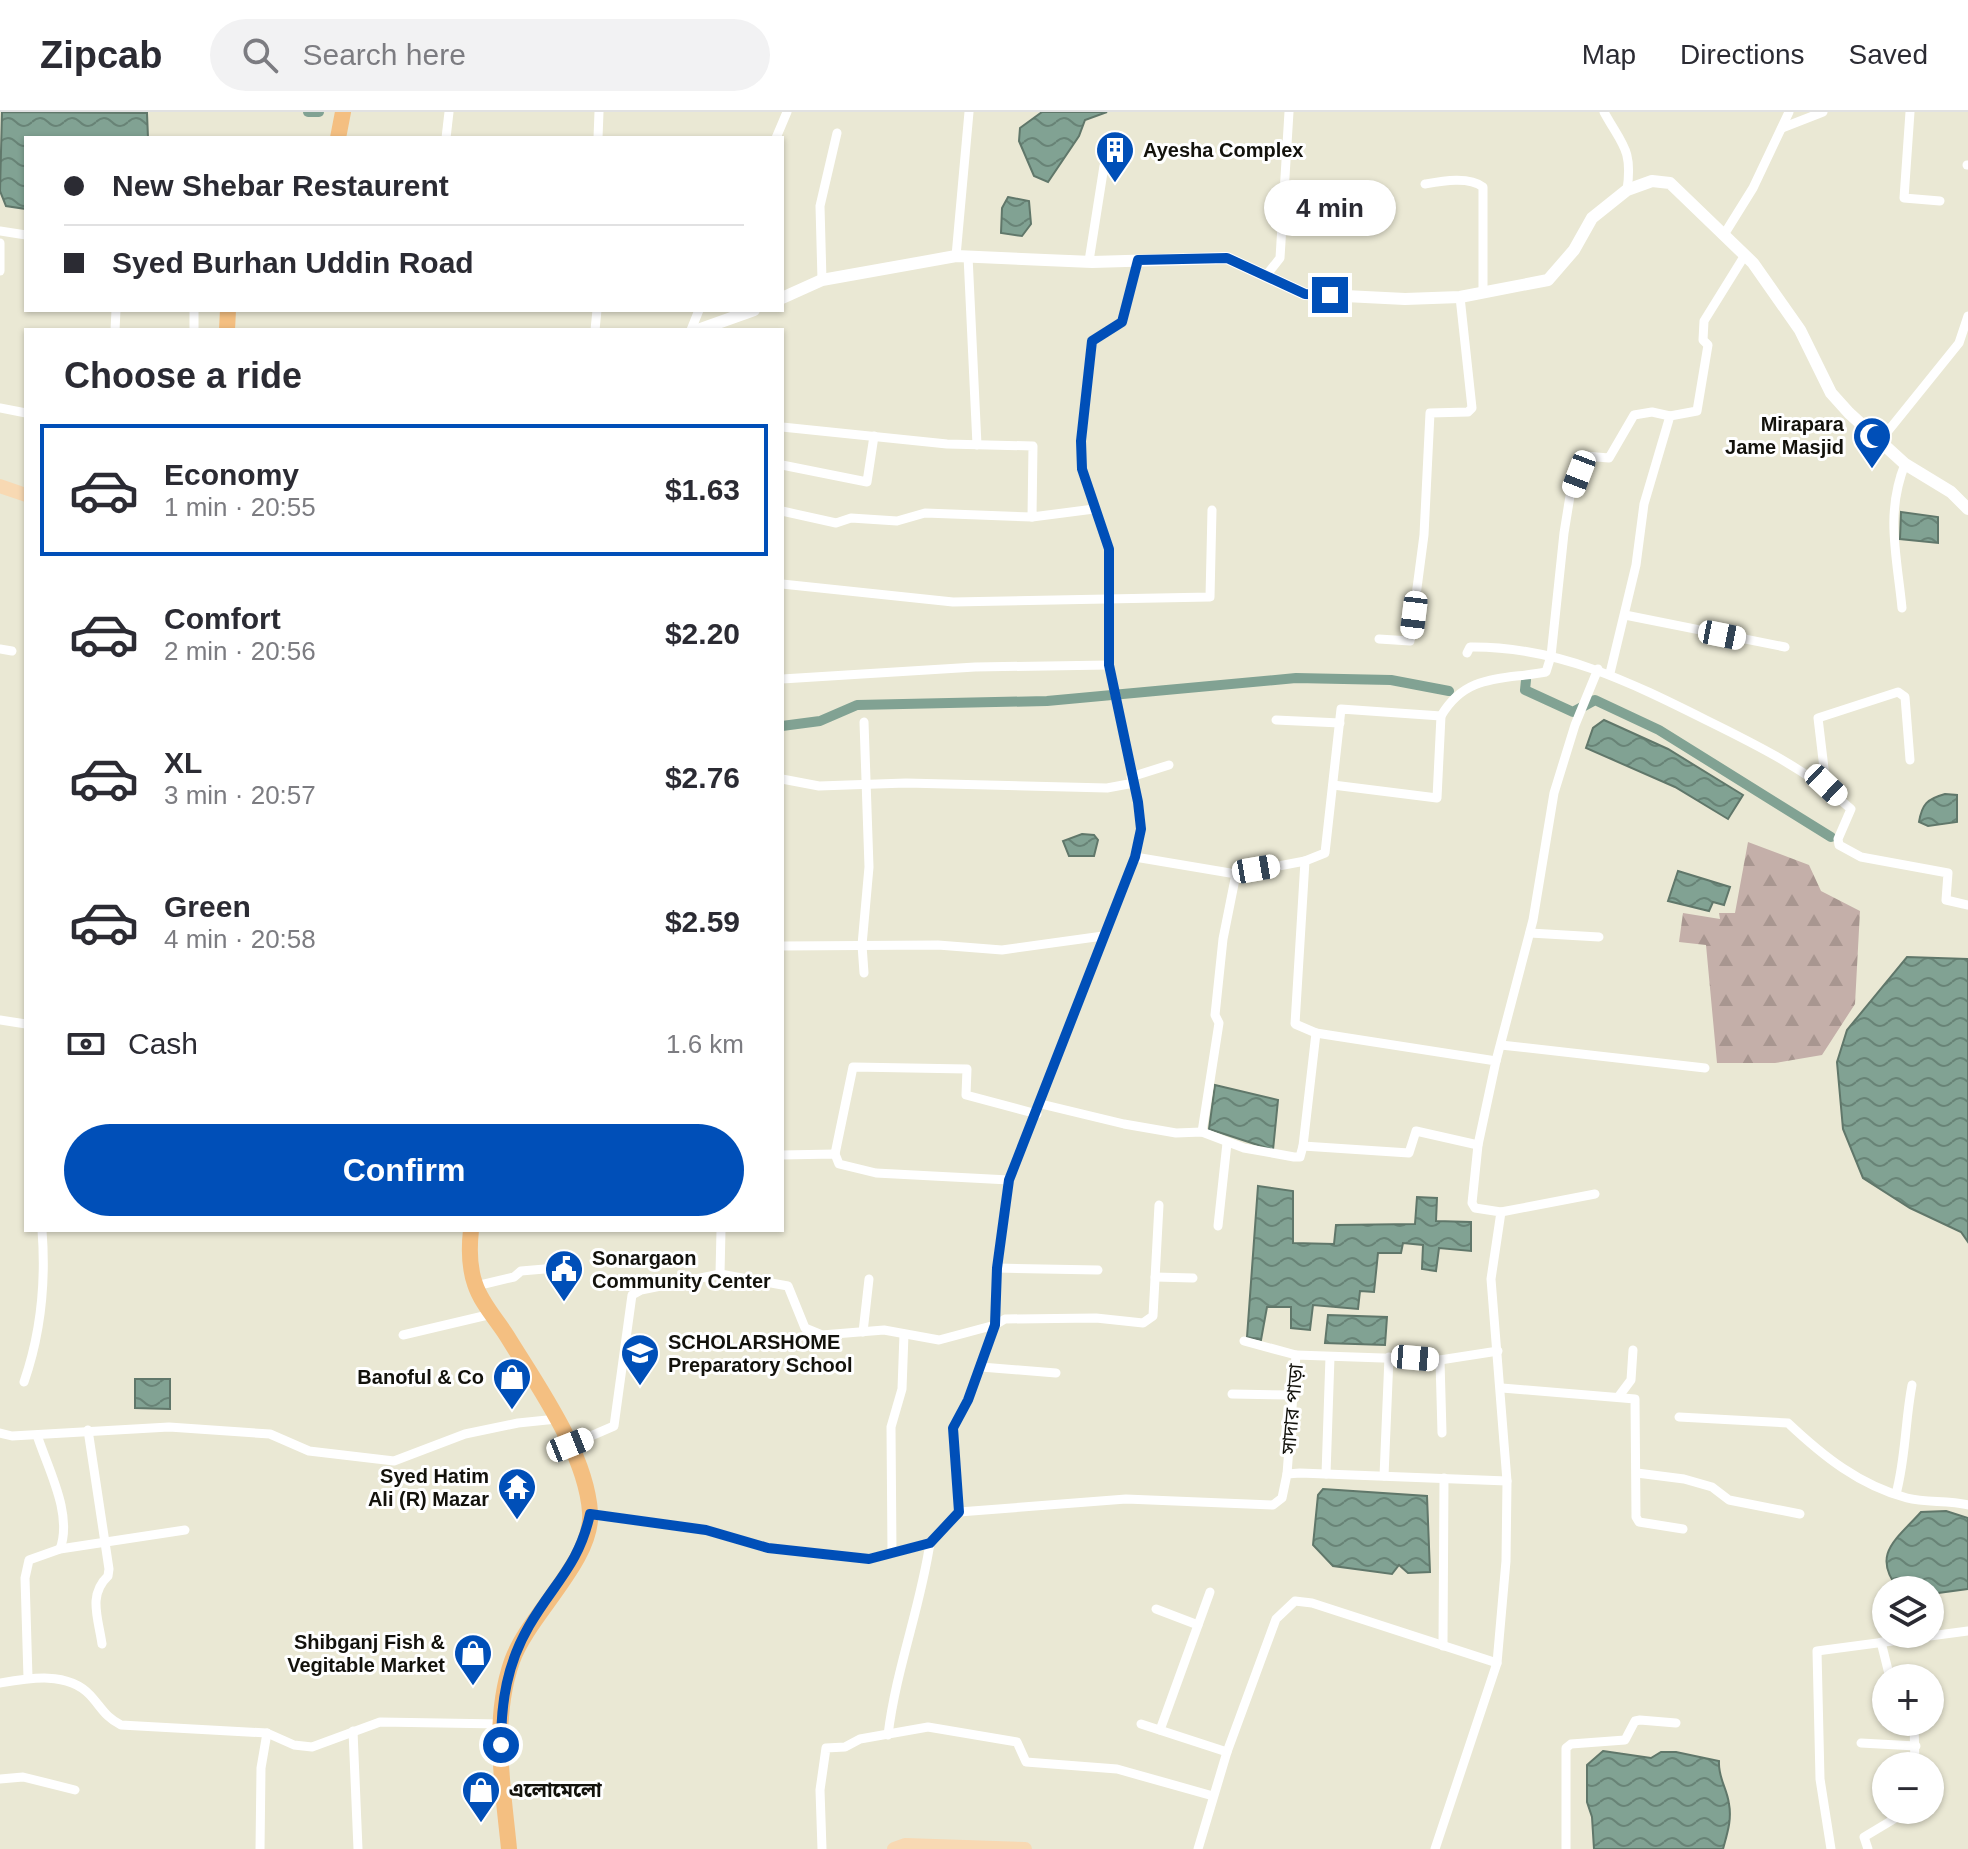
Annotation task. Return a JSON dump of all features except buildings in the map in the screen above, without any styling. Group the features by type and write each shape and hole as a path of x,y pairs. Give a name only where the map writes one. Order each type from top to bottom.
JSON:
{"highway":[{"path":"338,136 343,112"},
{"path":"471,1232 469,1251 476,1286 557,1419 570,1445 590,1514 584,1544 528,1628 512,1660 501,1707 509,1849"}],"main road":[{"path":"0,486 24,494"},
{"path":"894,1849 905,1845 1025,1849"}],"street":[{"path":"446,136 449,112"},
{"path":"598,136 599,112"},
{"path":"777,136 787,112"},
{"path":"969,112 962,256 977,445"},
{"path":"1265,277 1280,258 1289,112"},
{"path":"1604,112 1626,143 1631,164 1627,190"},
{"path":"1725,233 1789,112"},
{"path":"1782,128 1823,112"},
{"path":"1910,112 1904,198 1940,201"},
{"path":"822,280 820,206 837,133"},
{"path":"1089,261 1104,166"},
{"path":"1425,184 1445,180 1479,183 1483,187 1483,293"},
{"path":"784,297 822,280 962,256 1089,261 1227,258 1305,294 1405,299 1460,297 1548,280 1574,250 1592,218 1627,190 1652,181 1670,183 1745,255 1800,330 1831,393 1905,464 1951,492 1968,509"},
{"path":"0,231 24,235"},
{"path":"0,243 0,271"},
{"path":"1333,785 1437,798 1441,716 1460,691 1499,676 1546,672 1551,656 1570,496 1585,456 1609,458 1634,415 1652,412 1670,416 1697,411 1708,345 1703,340 1704,321 1745,255"},
{"path":"959,1512 953,1428 981,1367 995,1325 997,1268 1009,1180 1135,857 1141,829 1109,665 1106,601 1109,549 1082,469 1081,441 1092,341 1122,322 1138,260"},
{"path":"1379,639 1410,641 1424,535 1430,413 1468,412 1472,408 1460,297"},
{"path":"704,328 748,312"},
{"path":"1880,441 1959,343 1968,316"},
{"path":"0,408 24,413"},
{"path":"1610,673 1625,615 1644,504 1670,416"},
{"path":"784,427 977,445 1033,446 1032,517"},
{"path":"784,465 867,482 874,436"},
{"path":"1902,608 1892,541 1896,487 1905,464"},
{"path":"784,511 836,523 851,518 897,521 925,513 1032,517 1094,509"},
{"path":"784,584 953,602 1210,597 1212,510"},
{"path":"1625,615 1785,647"},
{"path":"1467,653 1470,647 1501,647 1598,669 1742,738 1826,785 1851,809 1838,839 1839,845 1861,857 1948,873 1946,900 1968,905"},
{"path":"0,649 12,651"},
{"path":"784,679 975,667 1109,665"},
{"path":"1595,1194 1501,1212 1475,1208 1472,1203 1478,1145 1496,1061 1530,933 1554,793 1575,725 1598,669"},
{"path":"1826,785 1818,718 1898,692 1905,697 1910,760"},
{"path":"1135,857 1236,874 1305,861 1325,853 1341,709 1441,716"},
{"path":"1276,720 1340,723"},
{"path":"864,722 869,867 862,945 864,973"},
{"path":"784,779 819,786 1107,788 1169,765"},
{"path":"1305,861 1295,1024 1316,1033 1496,1061"},
{"path":"1202,1132 1219,1023 1215,1015 1223,939 1236,874"},
{"path":"1530,933 1599,937"},
{"path":"784,946 862,945 1002,950 1103,936"},
{"path":"0,1020 24,1024"},
{"path":"1009,1180 876,1173 839,1164 835,1154 853,1067 967,1069 966,1095 1176,1133 1202,1132 1227,1143 1300,1157 1316,1033"},
{"path":"1501,1045 1705,1068"},
{"path":"1303,1146 1409,1153 1416,1131 1478,1145"},
{"path":"1218,1226 1227,1143"},
{"path":"784,1155 835,1154"},
{"path":"570,1445 614,1426 632,1295 641,1290 720,1274 788,1286 805,1328 812,1333 904,1334 939,1340 995,1325 1005,1319 1096,1318 1143,1323 1153,1316 1159,1205"},
{"path":"1435,1849 1497,1663 1506,1561 1507,1481 1491,1279 1501,1212"},
{"path":"24,1382 36,1347 45,1266 42,1232"},
{"path":"720,1274 721,1232"},
{"path":"476,1286 514,1277 521,1271 568,1267"},
{"path":"997,1268 1098,1270"},
{"path":"1155,1277 1193,1278"},
{"path":"863,1332 869,1279"},
{"path":"403,1335 492,1314"},
{"path":"892,1553 891,1427 902,1389 904,1334"},
{"path":"1244,1341 1296,1355"},
{"path":"1619,1396 1631,1380 1633,1350"},
{"name":"সাদার পাড়া","path":"1287,1474 1296,1355 1440,1360 1498,1351"},
{"path":"1326,1474 1330,1357"},
{"path":"1384,1476 1389,1357"},
{"path":"1440,1360 1442,1433"},
{"path":"981,1367 1056,1373"},
{"path":"1896,1494 1907,1442 1907,1412 1912,1385"},
{"path":"1502,1388 1635,1399 1637,1521 1683,1529"},
{"path":"1232,1394 1291,1395"},
{"path":"1679,1417 1788,1423 1817,1451 1852,1475 1896,1494 1968,1505"},
{"path":"0,1433 37,1435 169,1427 270,1434 309,1451 394,1461 465,1434 557,1419"},
{"path":"88,1430 106,1543 108,1576 97,1585 96,1594 102,1644"},
{"path":"37,1435 60,1502 65,1536 60,1549"},
{"path":"1637,1473 1684,1479 1712,1487 1729,1500 1800,1514"},
{"path":"590,1514 706,1530 768,1548 869,1559 930,1543 959,1512 1126,1499 1273,1505 1282,1498 1287,1474 1507,1481"},
{"path":"1443,1646 1444,1478"},
{"path":"28,1678 26,1569 29,1560 60,1549 106,1543 134,1535 185,1530"},
{"path":"888,1735 897,1674 906,1656 912,1618 921,1599 930,1543"},
{"path":"1160,1730 1210,1592"},
{"path":"1198,1849 1227,1752 1276,1619 1295,1601 1312,1603 1497,1663"},
{"path":"1156,1609 1198,1625"},
{"path":"1944,1634 1968,1631"},
{"path":"1831,1849 1820,1779 1817,1651 1872,1643"},
{"path":"0,1683 28,1678 59,1679 79,1685 105,1717 121,1725 267,1733 294,1745 312,1747 333,1742 380,1722 501,1724"},
{"path":"1566,1849 1566,1748 1571,1744 1625,1740 1635,1721 1676,1723"},
{"path":"1141,1724 1227,1752"},
{"path":"822,1849 820,1790 826,1748 845,1747 860,1739 928,1727 1017,1742 1026,1762 1117,1769 1213,1796"},
{"path":"353,1731 358,1849"},
{"path":"260,1849 261,1768 267,1733"},
{"path":"1915,1736 1916,1752"},
{"path":"1861,1743 1916,1746"},
{"path":"0,1779 23,1777 75,1790"},
{"path":"1868,1849 1864,1837 1886,1824"}],"green space":[{"path":"1748,842 1809,865 1821,891 1860,911 1855,1004 1822,1055 1775,1063 1717,1063 1706,945 1679,942 1683,913 1720,919 1719,913 1735,913"}],"water":[{"path":"2,112 147,113 148,136 24,136 24,209 6,206 0,191"},
{"path":"1042,112 1107,112 1085,120 1079,136 1048,182 1034,176 1019,141 1020,128"},
{"path":"1008,197 1029,201 1031,224 1022,236 1001,233 1002,208"},
{"path":"1901,512 1938,517 1938,543 1900,539"},
{"path":"1604,720 1668,749 1743,795 1728,819 1675,787 1586,748 1593,728"},
{"path":"1945,794 1957,795 1957,822 1928,826 1919,822 1926,803"},
{"path":"1082,834 1094,835 1098,840 1094,856 1069,856 1063,841"},
{"path":"1678,871 1730,887 1724,905 1713,902 1709,911 1668,901"},
{"path":"1907,957 1968,959 1968,1242 1961,1232 1910,1208 1863,1178 1843,1129 1837,1062 1847,1030"},
{"path":"1215,1085 1278,1100 1273,1150 1209,1129"},
{"path":"1258,1186 1293,1191 1293,1243 1334,1244 1336,1225 1415,1224 1417,1197 1437,1198 1436,1221 1471,1222 1471,1251 1439,1248 1436,1271 1422,1269 1423,1245 1403,1243 1401,1253 1378,1253 1374,1292 1360,1291 1358,1309 1313,1305 1310,1330 1291,1328 1291,1307 1267,1307 1261,1340 1247,1337"},
{"path":"1328,1315 1387,1317 1385,1345 1325,1343"},
{"path":"135,1379 170,1379 170,1409 135,1408"},
{"path":"1323,1489 1427,1496 1430,1572 1408,1573 1399,1565 1392,1574 1333,1566 1313,1545 1318,1495"},
{"path":"1946,1511 1968,1518 1968,1589 1944,1592 1944,1576 1891,1576 1887,1566 1890,1548 1921,1512"},
{"path":"1603,1751 1651,1758 1661,1752 1676,1752 1719,1761 1730,1810 1723,1849 1594,1849 1592,1817 1587,1802 1587,1765"}],"waterway":[{"path":"308,112 319,112"},
{"path":"784,726 820,721 857,705 1047,701 1296,678 1391,680 1449,691"},
{"path":"1526,680 1525,690 1573,712 1595,700 1659,730 1831,837"}],"place":[{"name":"Ayesha Complex","path":"1115,184"},
{"name":"Mirapara Jame Masjid","path":"1872,470"},
{"name":"Sonargaon Community Center","path":"564,1303"},
{"name":"SCHOLARSHOME Preparatory School","path":"640,1387"},
{"name":"Banoful & Co","path":"512,1411"},
{"name":"Syed Hatim Ali (R) Mazar","path":"517,1521"},
{"name":"Shibganj Fish & Vegitable Market","path":"473,1687"},
{"name":"এলোমেলো","path":"481,1824"}],"route":[{"path":"501,1745 501,1707 512,1660 528,1628 584,1544 590,1514 706,1530 768,1548 869,1559 930,1543 959,1512 953,1428 968,1400 995,1325 997,1268 1009,1180 1135,857 1141,829 1109,665 1106,601 1109,549 1082,469 1081,441 1092,341 1122,322 1138,260 1227,258 1279,285 1305,294 1330,295"}]}
